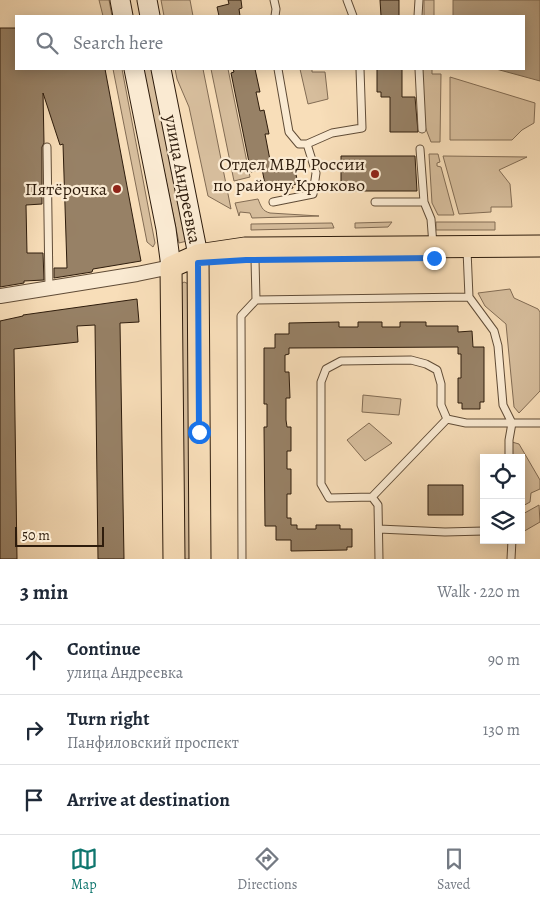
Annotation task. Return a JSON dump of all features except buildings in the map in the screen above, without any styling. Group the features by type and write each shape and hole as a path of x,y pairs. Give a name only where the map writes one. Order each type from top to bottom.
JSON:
{"main road":[{"path":"120,0 123,15"},
{"path":"147,0 150,15"},
{"name":"улица Андреевка","path":"134,70 166,229 171,267 174,559"},
{"name":"улица Андреевка","path":"161,70 198,259 200,559"},
{"path":"198,259 255,260 467,252 540,246"},
{"path":"171,267 245,248 434,253"},
{"path":"467,252 540,258"}],"street":[{"path":"0,296 171,267"}],"lane":[{"path":"274,0 275,15"},
{"path":"348,0 353,15"},
{"path":"418,15 419,0"},
{"path":"278,70 289,132 298,144 307,144 332,134 362,128 360,70"},
{"path":"419,70 422,129"},
{"path":"273,202 313,194 316,174 307,144"},
{"path":"47,147 49,288"},
{"path":"420,149 424,202 431,219 434,253"},
{"path":"375,202 424,202"},
{"path":"467,252 469,297 494,331 498,346 503,405 512,423 509,454"},
{"path":"242,559 241,316 256,300 255,260"},
{"path":"256,300 469,297"},
{"path":"411,360 426,364 437,370 441,405 447,419 372,497 329,498 320,484 320,382 326,369 341,361 411,360"},
{"path":"447,419 466,423 540,423"},
{"path":"372,497 378,505 378,559"},
{"path":"379,530 480,531"},
{"path":"511,559 512,544"}],"shaded area":[{"path":"99,0 109,0 112,15 103,15"},
{"path":"161,0 190,0 193,15 164,15"},
{"path":"424,0 434,0 434,15 424,15"},
{"path":"453,0 540,0 540,81 500,70 525,70 525,15 453,15"},
{"path":"113,70 122,70 155,243 153,247 147,242"},
{"path":"143,70 152,70 187,241 179,243"},
{"path":"175,70 203,70 231,209 208,196 189,107"},
{"path":"211,70 228,70 250,177 234,181"},
{"path":"300,70 325,72 328,99 308,104"},
{"path":"422,70 432,70 432,74 441,74 440,142 431,142 424,124"},
{"path":"450,77 535,103 534,123 522,130 512,140 450,140"},
{"path":"429,154 438,154 440,162 437,163 437,166 441,167 454,215 438,215 432,203"},
{"path":"443,156 527,157 499,170 510,184 512,207 491,207 491,212 459,214"},
{"path":"258,199 263,210 270,213 319,216 252,218 250,213 240,212 239,216 235,203"},
{"path":"392,222 388,227 355,228 355,223"},
{"path":"436,222 495,222 495,230 436,230"},
{"path":"332,223 334,228 251,230 251,224"},
{"path":"184,282 189,284 190,559 182,559 181,284"},
{"path":"510,289 514,298 538,309 540,312 540,391 519,413 514,407 506,324 485,306 478,293"},
{"path":"363,395 401,399 399,415 362,412"},
{"path":"369,423 392,443 365,461 347,440"},
{"path":"512,442 519,444 525,454 512,454"},
{"path":"525,454 540,480 540,489 531,493 530,502 525,505"},
{"path":"539,505 540,522 525,531 525,513"}],"place":[{"name":"Отдел МВД России по району Крюково","path":"375,174"},
{"name":"Пятёрочка","path":"117,189"}],"route":[{"path":"199,432 200,303 198,263 246,260 434,258"}]}
